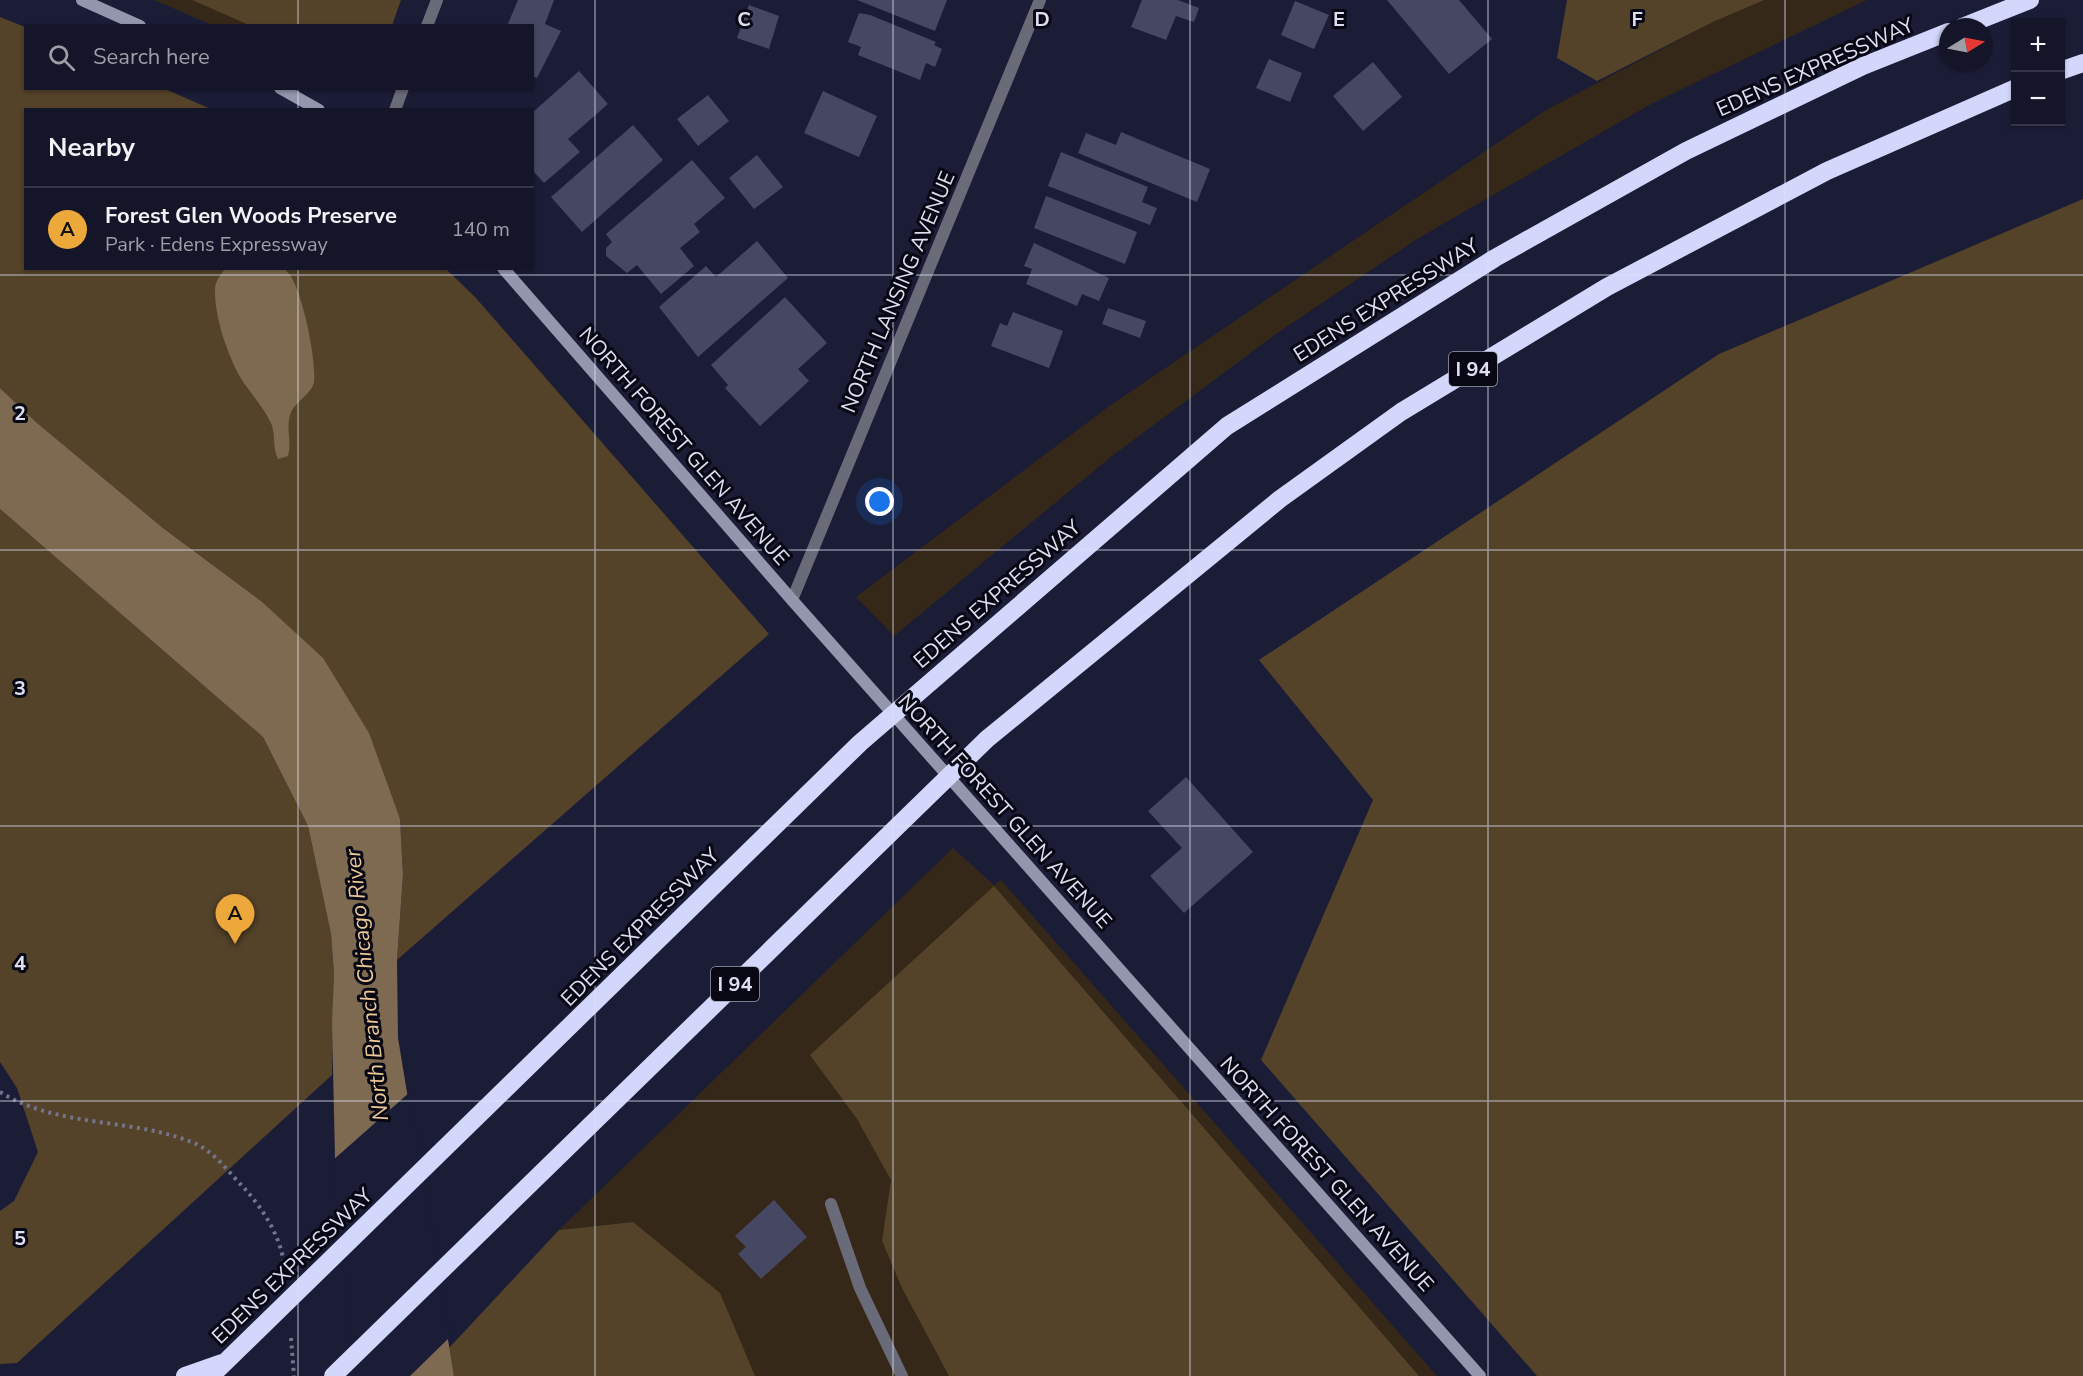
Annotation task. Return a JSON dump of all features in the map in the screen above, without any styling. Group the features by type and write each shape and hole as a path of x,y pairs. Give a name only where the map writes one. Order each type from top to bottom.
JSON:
{"highway":[{"path":"1985,18 2030,0"},
{"name":"EDENS EXPRESSWAY","path":"211,1376 860,743 1227,426 1495,258 1686,150 1863,66 1939,36"},
{"path":"2065,70 2083,63"},
{"name":"I 94","path":"333,1376 987,739 1280,499 1401,412 1607,287 1827,171 2011,90"},
{"path":"185,1376 224,1363"}],"street":[{"path":"82,0 136,24"},
{"path":"428,24 437,0"},
{"name":"NORTH LANSING AVENUE","path":"792,600 1040,0"},
{"path":"283,90 315,108"},
{"path":"396,108 402,90"},
{"name":"NORTH FOREST GLEN AVENUE","path":"505,270 792,600 1480,1376"},
{"path":"831,1204 860,1288 902,1376"}],"path":[{"path":"0,1092 49,1115 161,1134 196,1144 218,1161 258,1204 283,1251 285,1274"},
{"path":"290,1330 294,1376"}],"shaded area":[{"path":"154,0 401,0 393,24 210,24"},
{"path":"192,0 401,0 392,24 247,24"},
{"path":"1567,0 1764,0 1715,21 1597,81 1557,58"},
{"path":"1692,0 1867,0 1651,104 1417,239 1276,334 1112,456 894,636 856,597 1108,407 1546,110 1715,21"},
{"path":"0,17 24,27 24,90 167,90 209,108 24,108 24,270 447,270 475,297 769,634 397,960 403,875 400,819 261,601 163,528 36,422 0,388"},
{"path":"2083,199 2083,1376 1537,1376 1261,1060 1373,800 1259,660 1719,354"},
{"path":"0,509 263,737 308,826 331,934 334,974 332,1075 17,1363 0,1364 0,1211 14,1201 38,1152 17,1088 0,1062"},
{"path":"953,848 994,885 1001,880 1437,1376 484,1376 632,1222 559,1230"},
{"path":"994,886 1419,1376 949,1376 902,1288 882,1241 891,1180 857,1119 810,1055"},
{"path":"633,1222 720,1293 755,1376 454,1376 449,1348 559,1230"}],"water":[{"path":"224,270 285,270 296,288 302,303 310,340 314,382 290,415 288,456 278,459 271,423 240,377 230,357 219,322 215,299 217,281"},
{"name":"North Branch Chicago River","path":"0,388 36,422 163,528 261,601 323,658 369,733 400,819 403,875 397,960 398,1038 454,1376 358,1376 335,1159 332,1023 334,974 331,934 308,826 263,737 0,509"}],"pier":[{"path":"410,1092 450,1337 410,1376 355,1376 332,1161"}],"building":[{"path":"518,0 554,0 545,24 561,31 537,78 534,77 534,24 508,24"},
{"path":"857,0 947,0 935,31"},
{"path":"1142,0 1178,0 1199,8 1194,22 1176,16 1166,40 1131,27"},
{"path":"1387,0 1459,0 1492,39 1449,74"},
{"path":"1295,1 1329,15 1314,49 1281,35"},
{"path":"749,5 779,16 769,49 737,38"},
{"path":"859,13 870,15 936,42 934,45 942,49 935,67 926,63 920,80 858,55 861,47 848,42"},
{"path":"1269,59 1302,73 1290,102 1256,88"},
{"path":"1373,62 1402,97 1363,131 1333,96"},
{"path":"579,71 608,104 568,139 580,152 544,183 534,172 534,111"},
{"path":"823,91 877,116 859,157 804,133"},
{"path":"708,95 729,121 698,146 677,119"},
{"path":"633,125 663,160 582,232 551,197"},
{"path":"1121,132 1210,169 1197,202 1078,153 1086,133 1116,145"},
{"path":"1061,152 1148,187 1142,202 1157,208 1150,225 1048,186"},
{"path":"757,155 783,187 754,209 729,178"},
{"path":"692,160 725,198 694,224 700,232 680,248 694,266 661,294 637,265 627,273 606,256 606,248 612,242 606,234"},
{"path":"1046,196 1137,232 1125,264 1034,228"},
{"path":"757,241 788,278 698,357 659,307 706,266 716,277"},
{"path":"1034,243 1109,278 1099,301 1082,294 1077,306 1026,284 1032,269 1024,266"},
{"path":"785,297 827,343 798,369 809,381 760,426 725,388 728,385 711,365"},
{"path":"1108,308 1146,321 1140,338 1102,324"},
{"path":"1013,312 1063,331 1049,368 991,346 1000,323 1007,326"},
{"path":"1186,777 1253,852 1184,913 1150,876 1182,848 1148,811"},
{"path":"774,1200 807,1237 761,1279 738,1254 746,1247 735,1236"}],"place":[{"name":"Forest Glen Woods Preserve","path":"235,944"}]}
